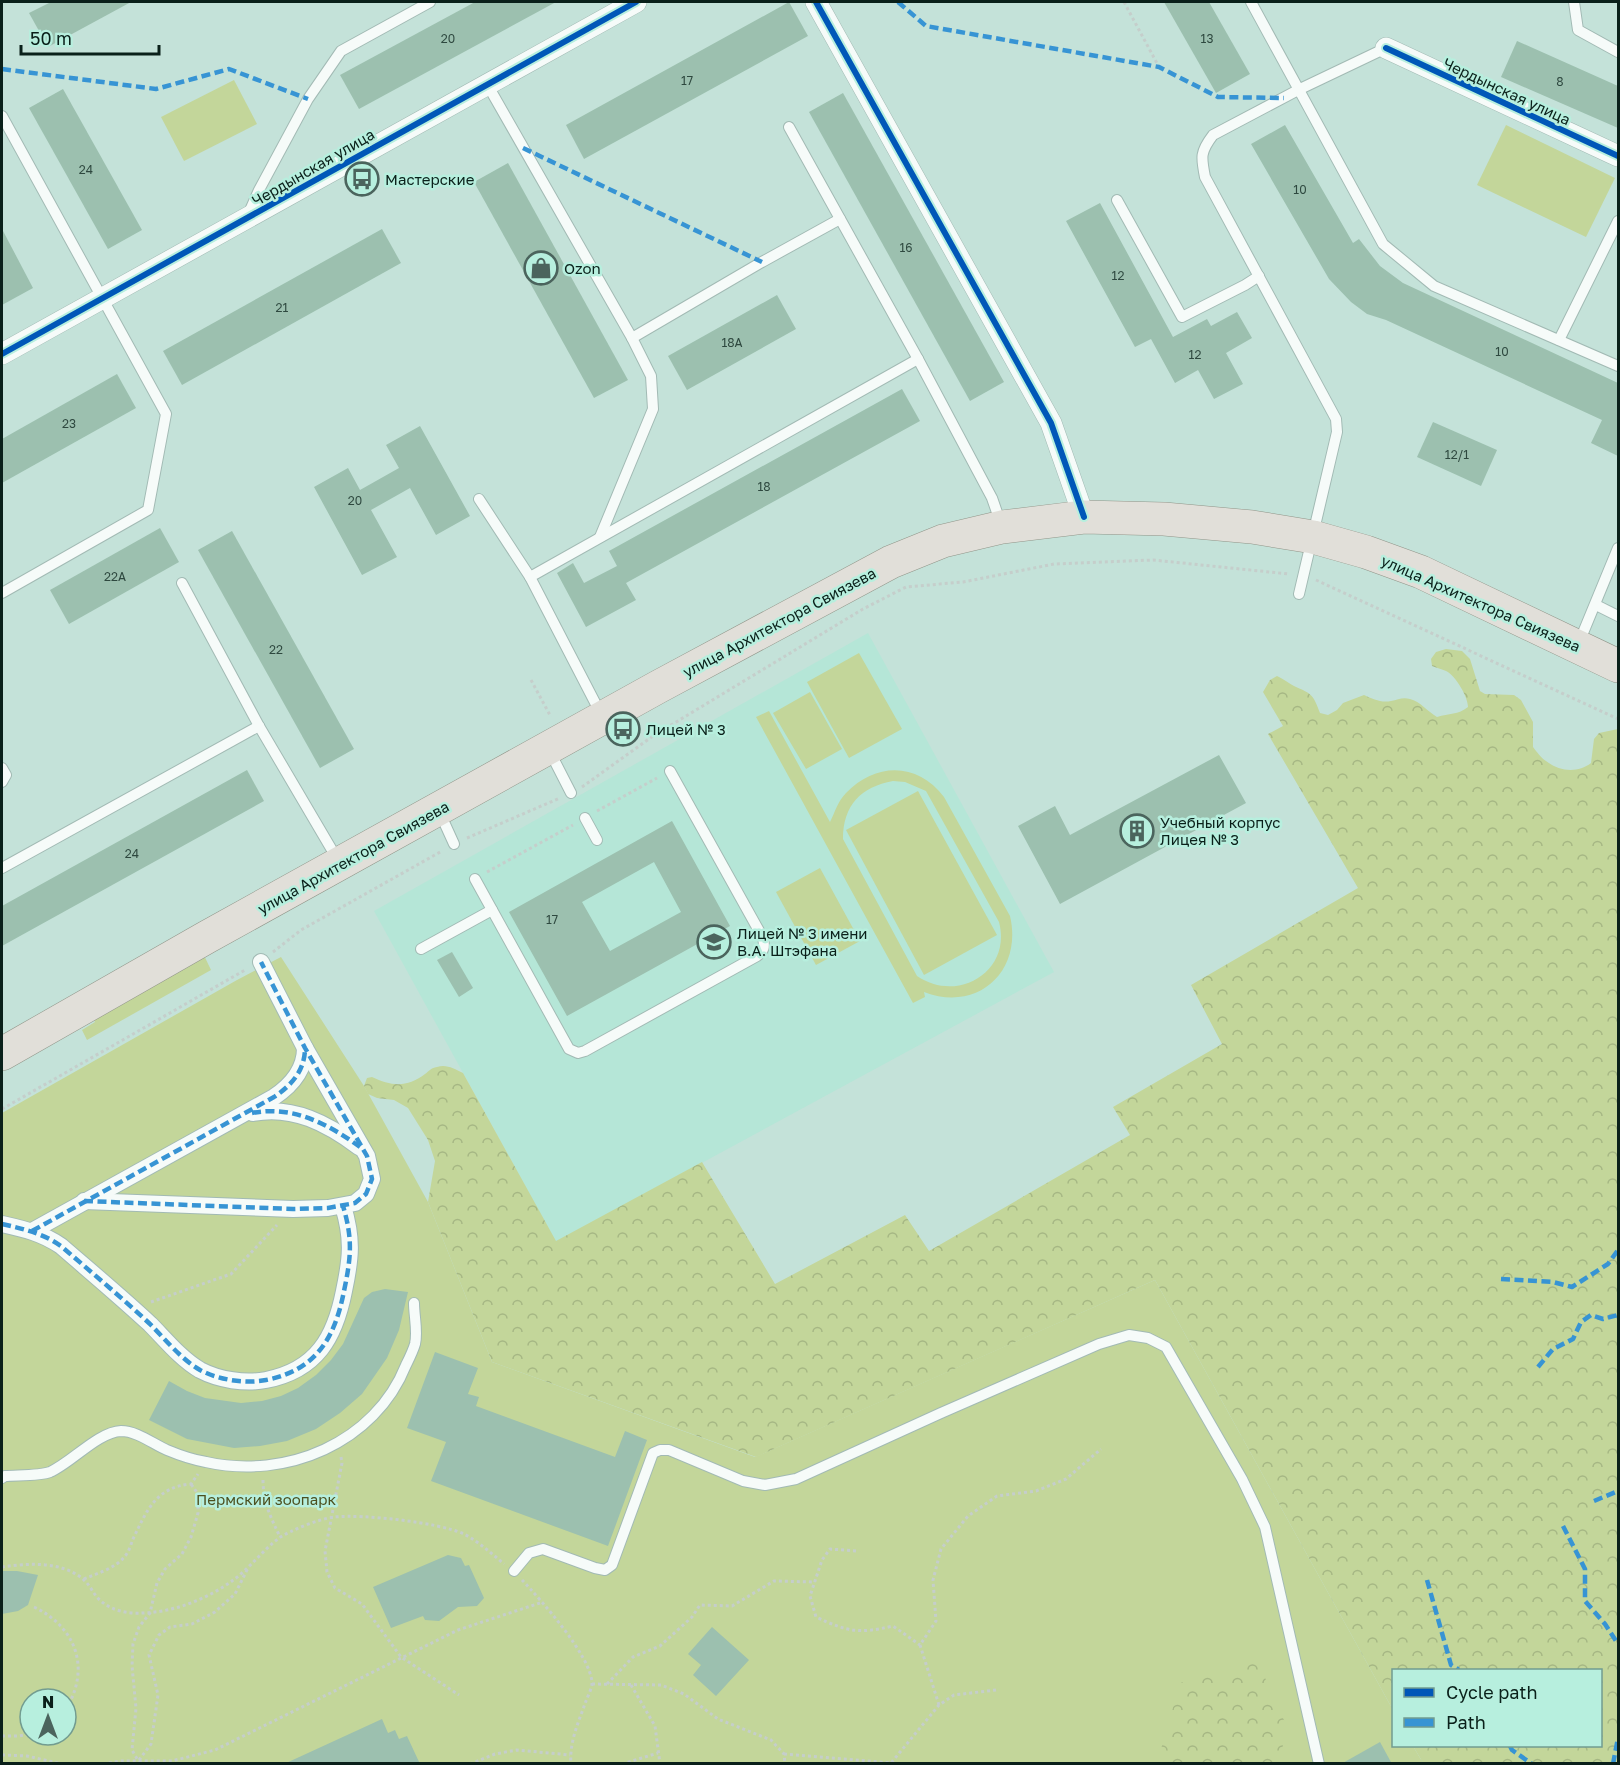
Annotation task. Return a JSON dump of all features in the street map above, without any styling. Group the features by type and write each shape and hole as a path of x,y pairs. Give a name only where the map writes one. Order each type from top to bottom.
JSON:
{"main road":[{"name":"улица Архитектора Свиязева","path":"2,1054 207,937 439,811 552,738 603,719 891,562 943,541 1002,527 1084,517 1164,519 1230,525 1313,537 1366,552 1420,572 1618,666"}],"street":[{"name":"Чердынская улица","path":"2,354 636,2"},
{"path":"816,2 1047,416 1064,457 1084,517"},
{"name":"Чердынская улица","path":"1386,48 1618,156"},
{"path":"84,1201 293,1209 343,1206 362,1199 372,1179 370,1166 363,1149 305,1048 261,962"},
{"path":"32,1231 274,1097 292,1082 303,1066 305,1048"},
{"path":"240,1115 270,1110 294,1113 321,1123 363,1149"},
{"path":"2,1224 32,1231 61,1246 132,1308 186,1360 200,1370 245,1382 285,1375 307,1362 325,1344 338,1320 350,1254 350,1229 343,1206"}],"lane":[{"path":"246,219 308,99 341,51 430,2"},
{"path":"1251,2 1383,244 1434,286 1618,366"},
{"path":"1574,2 1578,30 1618,52"},
{"path":"1299,594 1337,432 1336,419 1205,177 1202,162 1203,147 1213,135 1300,89 1386,48"},
{"path":"487,84 632,338 651,376 653,409 600,537"},
{"path":"2,116 166,414 148,510 2,594"},
{"path":"789,128 918,359 992,498 1002,527"},
{"path":"1117,200 1182,316 1259,276"},
{"path":"632,338 840,219"},
{"path":"1559,340 1618,221"},
{"path":"530,577 918,359"},
{"path":"479,499 530,577 603,719"},
{"path":"1578,646 1618,548"},
{"path":"182,584 259,726 340,865"},
{"path":"1596,605 1618,616"},
{"path":"2,868 259,726"},
{"path":"552,738 571,793"},
{"path":"2,768 6,775 2,782"},
{"path":"475,879 569,1049 578,1053 763,952 765,946 763,938 670,771"},
{"path":"439,811 454,844"},
{"path":"585,818 597,840"},
{"path":"421,949 492,910"},
{"path":"2,1478 49,1473 101,1438 120,1431 206,1462 249,1468 287,1463 327,1450 357,1431 382,1408 400,1380 416,1343 414,1303"},
{"path":"514,1571 529,1553 543,1549 595,1568 605,1570 612,1565 653,1453 660,1450 669,1450 743,1481 765,1485 796,1479 1099,1344 1129,1335 1148,1338 1166,1347 1242,1479 1264,1527 1319,1764"}],"path":[{"path":"1124,2 1160,67"},
{"path":"2,1109 261,962 301,930 454,844 586,785 653,736 863,609 906,587 963,582 1054,564 1153,560 1305,575 1618,718"},
{"path":"531,680 552,738"},
{"path":"132,1308 231,1274 293,1209"},
{"path":"337,1443 342,1463 325,1551 327,1572 335,1588 362,1604 401,1657 459,1695"},
{"path":"920,1645 936,1621 933,1580 941,1549 968,1516 997,1496 1036,1491 1066,1479 1101,1449"},
{"path":"191,1484 206,1462"},
{"path":"262,1466 263,1496 280,1537"},
{"path":"84,1579 112,1567 126,1556 146,1512 160,1495 176,1485 191,1484"},
{"path":"139,1762 132,1750 136,1708 132,1666 133,1644 139,1627 150,1613 157,1583 165,1569 182,1554 191,1537 198,1513 198,1494 191,1484"},
{"path":"2,1567 24,1563 44,1564 65,1570 84,1579 101,1602 128,1614 150,1613 175,1608 204,1598 233,1581 280,1537 333,1517 380,1517 435,1526 463,1534 483,1545 514,1571 543,1602 568,1633 588,1669 592,1684 575,1732 570,1755 571,1764"},
{"path":"856,1551 830,1549 822,1560 810,1596 816,1617 837,1626 866,1633 893,1626 920,1645 939,1705"},
{"path":"139,1762 152,1744 158,1695 149,1655 159,1635 170,1627 192,1624 215,1612 235,1594 249,1566"},
{"path":"607,1684 633,1657 660,1646 692,1617 700,1605 732,1606 774,1581 815,1582"},
{"path":"103,1764 120,1761 172,1761 215,1750 458,1630 543,1602"},
{"path":"34,1607 57,1622 73,1644 79,1671 76,1687"},
{"path":"592,1684 661,1685 684,1694 718,1719 771,1740 784,1754 785,1764"},
{"path":"631,1685 655,1726 660,1764"},
{"path":"784,1754 891,1763 939,1705 954,1695 996,1690"},
{"path":"2,1736 18,1736"},
{"path":"470,1764 495,1754 517,1750 570,1755"},
{"path":"622,1764 658,1752"},
{"path":"2,1755 27,1756 62,1764"}],"shaded area":[{"name":"Лицей № 3 имени В.А. Штэфана","path":"868,633 1054,972 556,1242 374,911"}],"green space":[{"path":"234,80 257,124 184,161 161,117"},
{"path":"1506,125 1615,178 1586,237 1477,185"},
{"path":"1446,649 1462,651 1470,659 1480,691 1485,694 1514,695 1521,700 1533,722 1533,747 1551,765 1569,770 1586,766 1591,763 1594,739 1599,733 1618,729 1618,1763 1423,1763 1414,1747 1602,1747 1602,1669 1392,1669 1392,1708 1155,1280 756,1457 492,1362 428,1202 435,1161 428,1140 408,1108 394,1100 377,1098 368,1094 364,1086 367,1078 372,1077 392,1084 412,1082 433,1068 441,1066 463,1073 556,1241 702,1162 775,1284 905,1215 929,1251 1130,1135 1113,1107 1222,1044 1191,985 1358,888 1268,734 1283,726 1263,692 1270,680 1277,676 1308,693 1320,713 1328,715 1343,703 1364,695 1384,701 1410,699 1437,717 1457,713 1468,707 1464,693 1454,677 1432,666 1431,659 1436,652"},
{"path":"859,653 902,729 849,758 807,682"},
{"path":"810,692 842,749 806,769 773,713"},
{"path":"769,711 830,822 846,793 858,783 883,771 909,772 922,777 944,797 1010,916 1012,936 1010,954 1003,970 992,982 978,992 962,997 944,997 924,992 925,997 913,1003 756,717","holes":["893,781 905,782 926,791 999,922 1001,940 990,968 978,978 964,984 949,986 933,984 917,976 843,839 846,816 850,807 863,793"]},
{"path":"918,791 997,935 924,975 846,830"},
{"path":"820,868 860,941 816,965 776,892"},
{"path":"200,947 211,970 87,1040 82,1030 95,1022 88,1009"},
{"name":"Пермский зоопарк","path":"281,957 364,1086 428,1202 492,1362 755,1457 1155,1280 1392,1708 1392,1747 1414,1747 1423,1763 2,1763 2,1113"},
{"path":"1258,1662 1287,1727 1279,1763 1157,1763 1180,1683"}],"building":[{"path":"51,2 131,2 48,47 29,13"},
{"path":"475,2 556,2 359,109 340,75"},
{"path":"789,2 808,36 584,159 566,125"},
{"path":"1164,2 1209,2 1250,74 1216,93"},
{"path":"1517,41 1618,86 1618,128 1501,77"},
{"path":"63,89 142,230 108,249 29,108"},
{"path":"843,93 1004,382 970,401 809,112"},
{"path":"1285,125 1353,243 1359,239 1380,266 1403,283 1618,383 1618,456 1591,443 1602,420 1386,320 1367,314 1351,302 1329,279 1251,144"},
{"path":"508,163 628,380 594,398 474,182"},
{"path":"1100,203 1173,337 1207,319 1211,326 1237,312 1252,338 1226,353 1243,384 1214,399 1198,370 1175,383 1151,339 1135,347 1066,221"},
{"path":"2,229 33,288 2,305"},
{"path":"382,229 401,263 182,385 163,351"},
{"path":"777,295 796,329 687,390 668,356"},
{"path":"117,374 136,408 2,483 2,439"},
{"path":"902,389 920,421 626,583 636,600 586,627 557,573 573,563 584,583 617,566 609,551"},
{"path":"1433,422 1497,450 1481,486 1417,457"},
{"path":"420,426 470,516 436,535 410,488 371,510 397,557 362,575 314,487 348,468 360,490 399,468 386,445"},
{"path":"160,528 179,562 69,624 50,590"},
{"path":"232,531 354,749 320,768 198,550"},
{"name":"Учебный корпус Лицея № 3","path":"1219,755 1246,803 1060,904 1018,826 1055,806 1070,835"},
{"path":"247,770 264,801 2,946 2,906"},
{"path":"672,821 730,926 567,1016 509,912","holes":["654,862 681,912 610,951 582,902"]},
{"path":"452,952 473,988 459,997 437,960"},
{"path":"385,1289 408,1292 399,1330 387,1358 362,1394 316,1429 287,1441 234,1448 187,1439 149,1420 169,1381 205,1398 241,1403 281,1396 298,1388 316,1375 343,1344 364,1298 372,1292"},
{"path":"435,1352 478,1368 468,1394 479,1397 476,1406 615,1457 625,1431 647,1440 608,1546 431,1481 446,1442 407,1428"},
{"path":"448,1555 461,1558 465,1566 469,1565 484,1598 477,1606 458,1607 439,1621 425,1620 423,1616 391,1628 373,1587"},
{"path":"2,1571 38,1575 28,1605 18,1611 2,1614"},
{"path":"712,1627 749,1660 716,1696 693,1675 701,1665 688,1654"},
{"path":"382,1719 388,1733 395,1730 399,1739 407,1736 420,1764 284,1764"},
{"path":"1380,1742 1392,1764 1341,1764"}],"marked path":[{"path":"898,2 926,26 1159,67 1218,97 1284,98"},
{"path":"2,69 156,89 229,69 308,99"},
{"path":"523,148 762,262"},
{"path":"84,1201 293,1209 328,1208 355,1203 366,1194 372,1179 367,1156 305,1048 261,962"},
{"path":"32,1231 274,1097 300,1070 305,1048"},
{"path":"252,1113 282,1112 309,1118 360,1147"},
{"path":"2,1224 40,1235 61,1246 150,1324 180,1355 200,1370 224,1379 258,1381 284,1375 311,1360 329,1337 340,1308 349,1258 350,1239 343,1206"},
{"path":"1501,1279 1553,1282 1572,1287 1608,1264 1618,1250"},
{"path":"1538,1367 1553,1349 1573,1339 1581,1322 1591,1315 1603,1319 1618,1315"},
{"path":"1594,1501 1618,1491"},
{"path":"1563,1526 1585,1569 1585,1601 1605,1624 1618,1644"},
{"path":"1427,1580 1451,1665 1457,1669"},
{"path":"1613,1764 1618,1738"},
{"path":"1510,1747 1532,1764"}],"cycle path":[{"path":"2,354 636,2"},
{"path":"816,2 1051,423 1084,517"},
{"path":"1386,48 1618,156"}],"place":[{"name":"Мастерские","path":"362,179"},
{"name":"Ozon","path":"541,268"},
{"name":"Лицей № 3","path":"623,729"},
{"name":"Учебный корпус Лицея № 3","path":"1137,831"},
{"name":"Лицей № 3 имени В.А. Штэфана","path":"714,942"}]}
